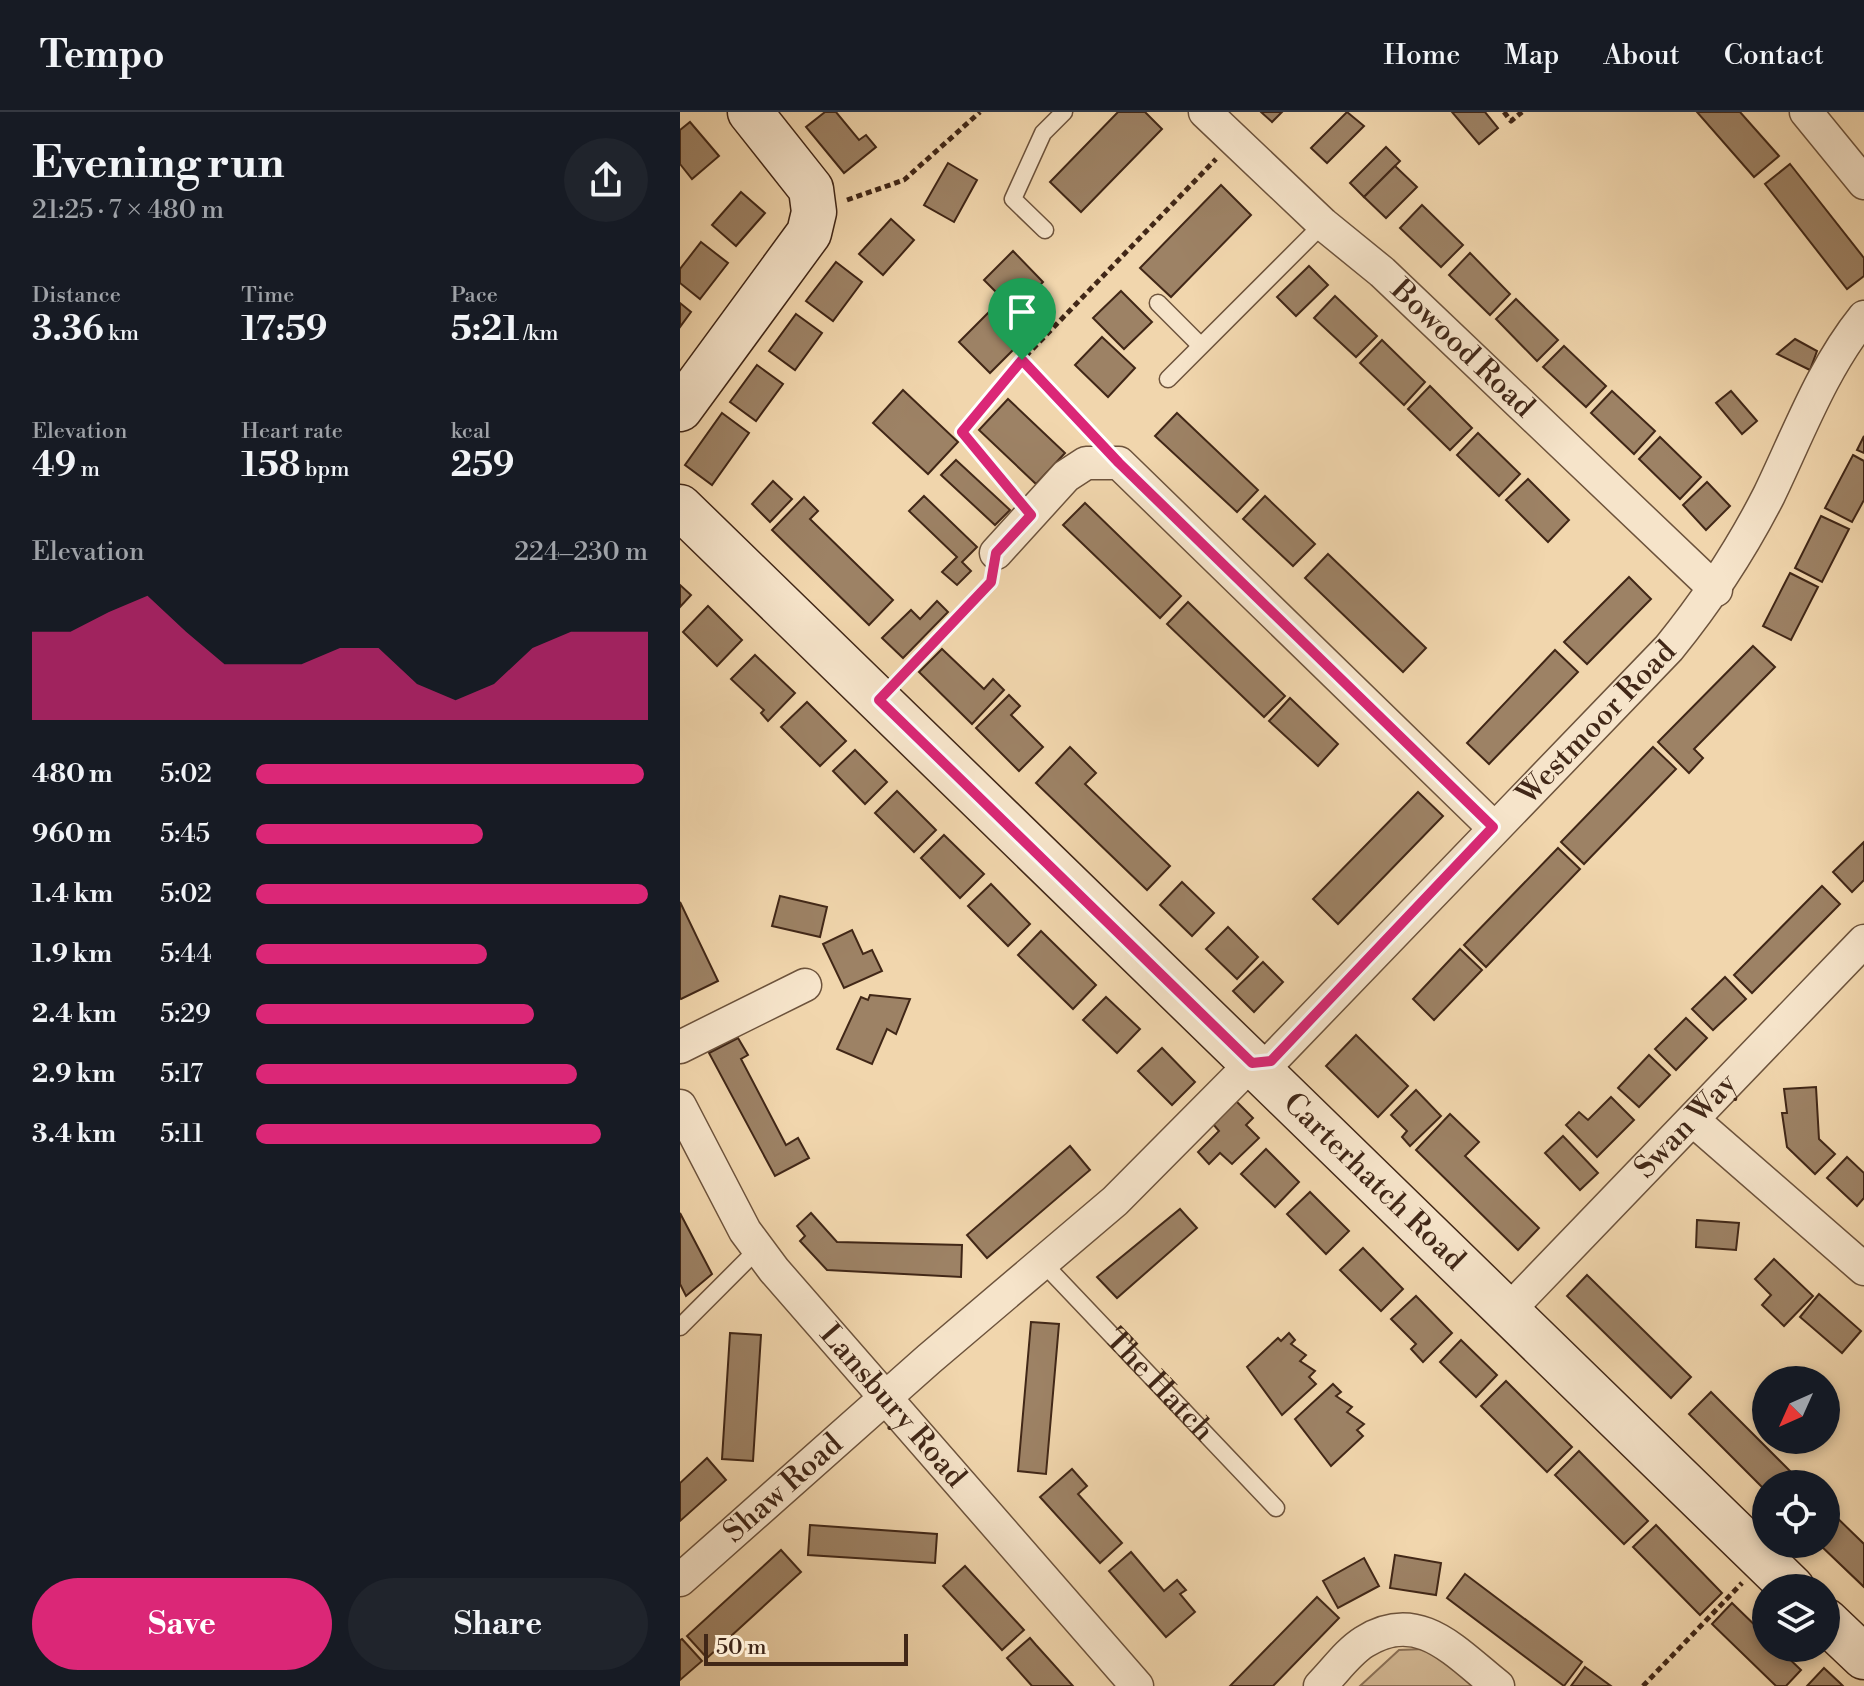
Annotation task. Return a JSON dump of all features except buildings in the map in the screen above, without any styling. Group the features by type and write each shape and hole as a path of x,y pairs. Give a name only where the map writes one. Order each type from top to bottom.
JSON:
{"street":[{"path":"680,409 809,233 814,212 811,189 750,112"},
{"name":"Bowood Road","path":"1205,112 1323,224 1382,272 1716,590"},
{"path":"1806,112 1864,183"},
{"name":"Westmoor Road","path":"1252,1063 1271,1061 1493,827 1669,648 1716,590 1767,498 1819,389 1864,317"},
{"path":"996,553 1066,476 1086,463 1099,460 1119,463 1493,827"},
{"name":"Carterhatch Road","path":"680,507 1752,1550"},
{"name":"Swan Way","path":"1507,1312 1864,941"},
{"path":"680,1047 805,985"},
{"path":"887,1399 1115,1201 1252,1063"},
{"name":"Lansbury Road","path":"680,1106 745,1231 758,1249 1137,1686"},
{"path":"1693,1120 1864,1269"},
{"name":"Shaw Road","path":"680,1580 887,1399"},
{"name":"Carterhatch Road","path":"1760,1558 1777,1574"},
{"path":"1320,1686 1362,1643 1393,1628 1424,1630 1498,1686"},
{"path":"1840,1634 1864,1657"}],"lane":[{"path":"1045,230 1013,199 1043,133 1064,112"},
{"path":"1168,379 1323,224"},
{"path":"1158,303 1200,345"},
{"path":"680,1327 758,1249"},
{"name":"The Hatch","path":"1042,1262 1276,1508"}],"path":[{"path":"814,212 904,180 980,112"},
{"path":"1504,112 1511,121 1522,112"},
{"path":"1031,515 962,432 1022,360 1233,140"},
{"path":"1022,360 1119,463"},
{"path":"879,700 991,582 996,553"},
{"path":"1643,1686 1751,1575 1760,1558"}],"shaded area":[{"path":"1424,1649 1479,1686 1360,1686 1399,1650"}],"route":[{"path":"1022,360 1119,463 1493,827 1271,1061 1252,1063 879,700 991,582 996,553 1031,515 962,432 1022,360"}]}
